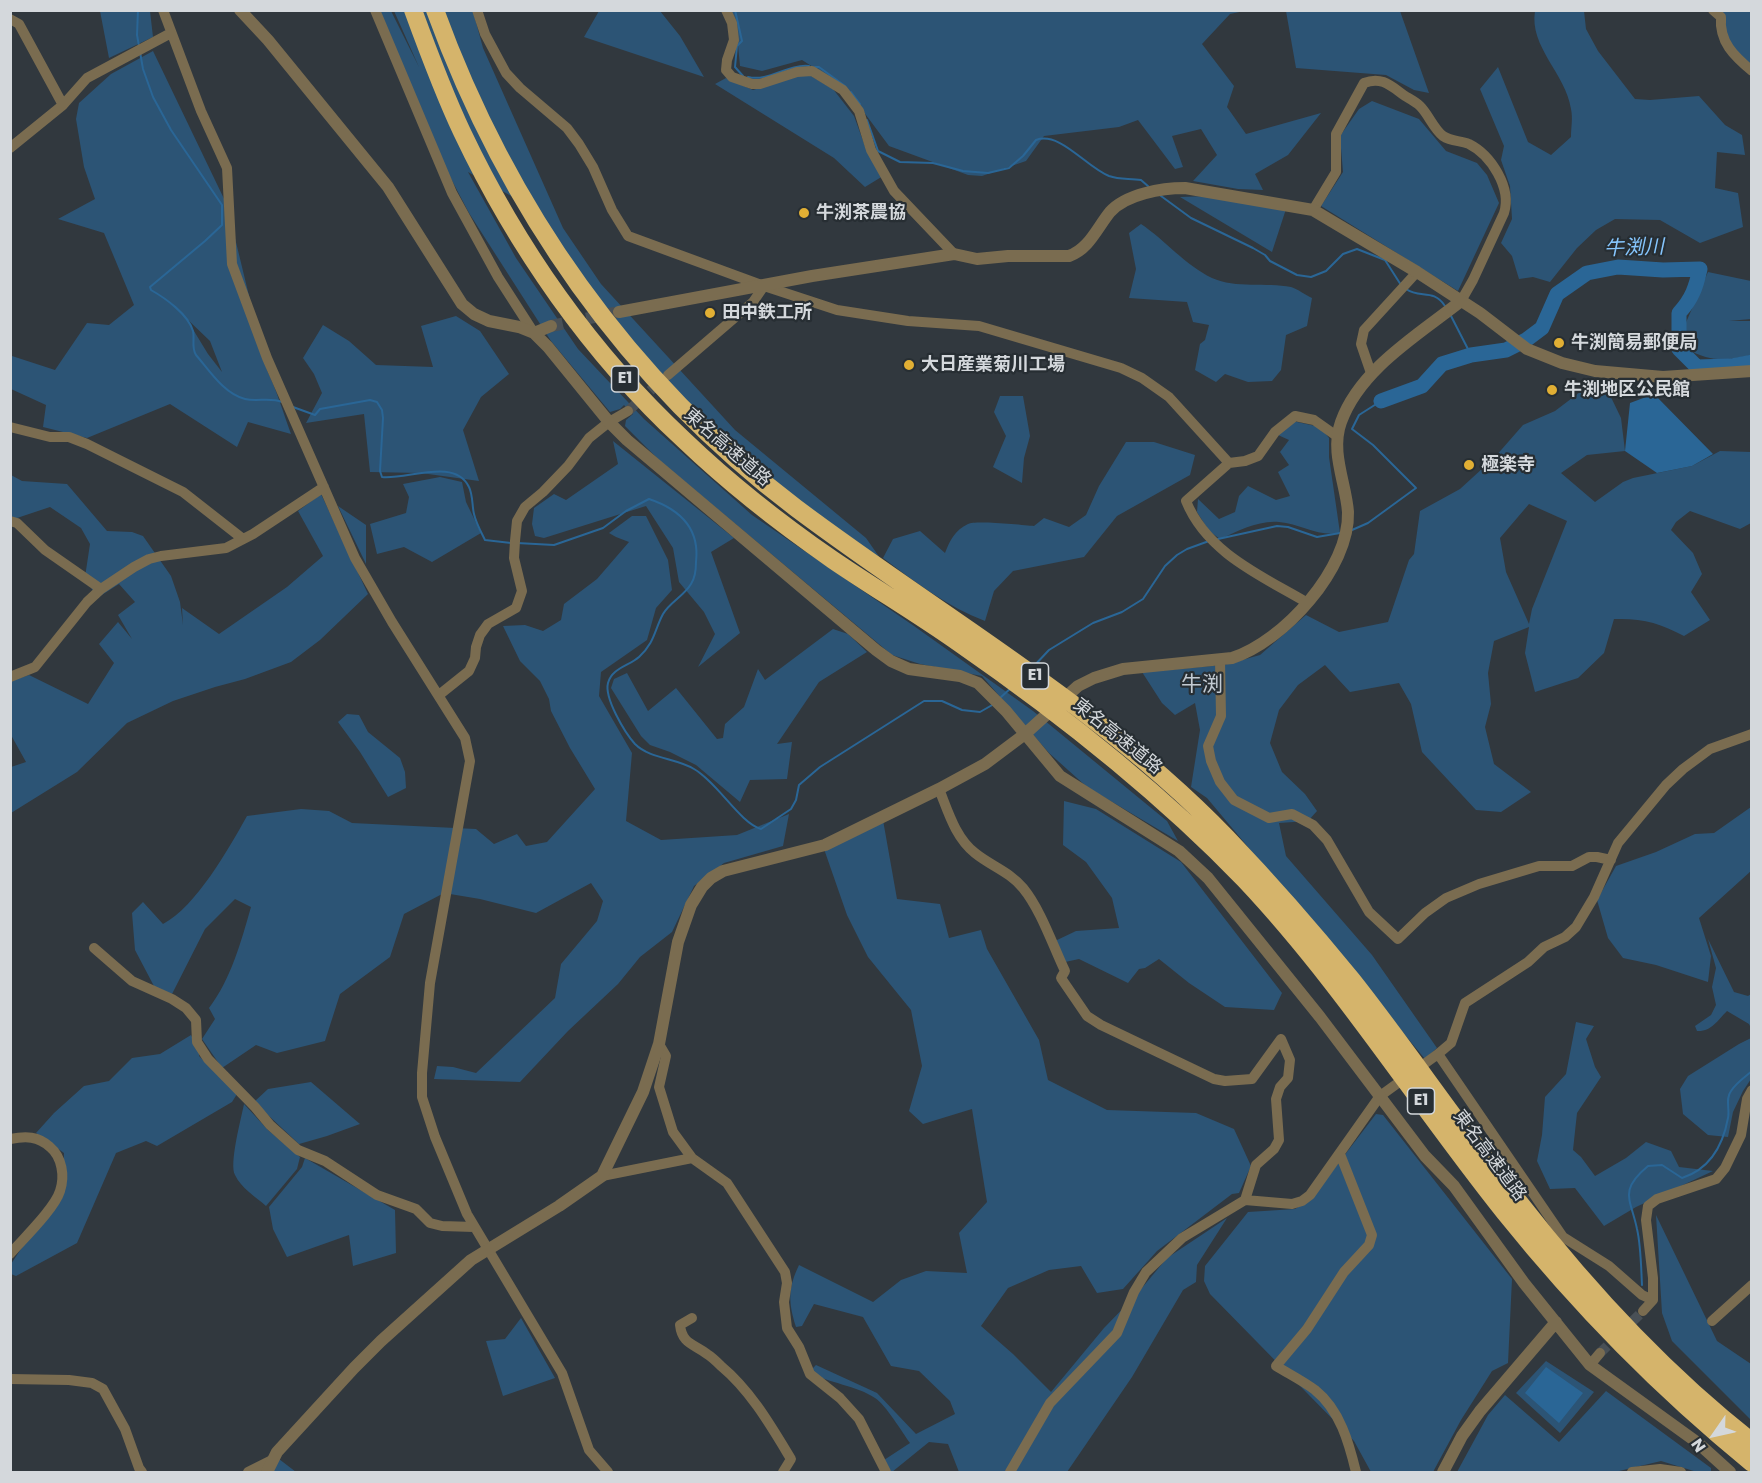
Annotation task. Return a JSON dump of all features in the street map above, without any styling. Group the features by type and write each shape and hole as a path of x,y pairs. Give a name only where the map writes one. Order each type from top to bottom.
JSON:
{"highway":[{"name":"東名高速道路","path":"413,10 435,71 461,131 511,224 563,302 627,382 686,443 779,520 830,558 964,635"},
{"name":"東名高速道路","path":"435,10 469,95 516,189 577,283 611,329 650,375 738,460 793,506 1094,732 1170,784 1222,833 1268,881 1352,980 1517,1200 1565,1258 1665,1365 1752,1443"},
{"name":"東名高速道路","path":"1094,732 1149,789 1244,880 1288,928 1327,975 1504,1212 1551,1268 1609,1332 1661,1384 1752,1463"}],"street":[{"path":"163,10 201,111 226,168 232,264 267,358 355,558 392,622 465,738 470,761 430,983 422,1097 435,1137 474,1227 562,1373 589,1450 609,1473"},
{"path":"240,10 268,40 388,187 462,304 474,314 489,321 519,327 534,333 551,326"},
{"path":"375,10 452,193 498,277 534,333 609,422 651,462 876,650 891,661 909,669 960,676 978,683 1006,711 1060,776 1179,851 1194,863 1382,1094 1425,1156 1471,1207 1524,1283 1590,1365 1698,1443 1730,1473"},
{"path":"477,10 485,34 506,73 567,128 579,144 593,167 612,210 628,236 764,286 837,309 908,321 979,326 1121,368 1142,378 1169,397 1229,463"},
{"path":"726,10 732,23 734,40 726,70 732,78 760,84 798,72 812,71 843,90 859,111 871,150 894,191 954,254"},
{"path":"1713,10 1720,17 1723,40 1738,59 1752,71"},
{"path":"10,19 19,24 63,105"},
{"path":"11,147 63,105 87,78 171,33"},
{"path":"602,1176 643,1092 659,1044 678,942 691,905 702,887 711,878 723,871 825,845 939,789 985,764 1025,734 1078,686 1107,673 1123,669 1220,660 1247,653 1272,637 1294,617 1330,572 1344,541 1348,513 1337,450 1340,424 1353,396 1371,373 1461,301 1504,213 1505,190 1499,175 1485,157 1468,143 1452,142 1440,134 1420,105 1390,84 1373,80 1364,83 1336,134 1336,172 1313,210"},
{"path":"619,312 812,276 954,254 977,259 1008,256 1069,256 1077,253 1087,243 1118,205 1146,193 1168,188 1207,191 1313,210 1417,272 1527,349 1577,368 1616,374 1663,377 1752,371"},
{"path":"1371,373 1361,344 1364,330 1417,272"},
{"path":"668,375 753,302 764,286"},
{"path":"439,695 470,671 480,635 488,624 516,608 522,591 514,558 515,541 517,521 525,507 543,492 589,438 628,411"},
{"path":"1306,602 1227,555 1206,534 1186,501 1229,463 1245,461 1258,456 1275,432 1295,416 1314,420 1338,437"},
{"path":"10,427 50,437 69,437 87,444 183,492 243,539"},
{"path":"10,677 35,667 87,602 101,589 149,559 226,548 324,487"},
{"path":"10,521 17,523 45,550 101,589"},
{"path":"1220,660 1221,716 1208,746 1211,761 1220,782 1234,800 1269,818 1292,814 1313,825 1327,840 1369,912 1398,939 1446,898 1479,884 1539,866 1572,866 1588,857 1611,860"},
{"path":"1010,1473 1050,1403 1116,1334 1134,1292 1146,1272 1182,1238 1245,1200 1292,1204 1310,1195 1382,1094 1451,1043 1466,1003 1528,962 1544,947 1565,937 1576,927 1594,897 1618,843 1666,785 1710,749 1752,734"},
{"path":"939,789 950,820 964,841 974,853 1011,876 1034,904 1065,971 1061,978 1087,1016 1101,1025 1214,1079 1225,1082 1252,1079 1281,1039 1290,1060 1288,1078 1280,1088 1276,1099 1279,1140 1274,1149 1256,1165 1245,1200"},
{"path":"94,948 132,981 186,1008 196,1020 197,1041 208,1059 270,1125 298,1150 325,1161 377,1195 416,1209 430,1223 442,1226 474,1227"},
{"path":"659,1044 666,1056 659,1087 673,1132 693,1158 727,1183 785,1272 787,1283 784,1302 787,1328 799,1347 810,1374 840,1398 859,1419 886,1473"},
{"path":"1435,1056 1563,1237 1609,1266 1642,1295 1653,1300"},
{"path":"1643,1311 1653,1300 1653,1278 1646,1220 1648,1206 1657,1199 1716,1179 1725,1168 1741,1135 1747,1099 1752,1090"},
{"path":"10,1139 26,1136 49,1146 60,1161 62,1173 60,1191 54,1201 10,1254"},
{"path":"1340,1154 1372,1235 1369,1245 1344,1272 1306,1329 1276,1366 1316,1391 1334,1410 1350,1444 1356,1473"},
{"path":"267,1473 272,1460 284,1444 381,1341 471,1260 559,1206 602,1176 693,1158"},
{"path":"1712,1321 1752,1285"},
{"path":"692,1318 680,1325 685,1341 707,1353 726,1370 759,1408 791,1459 783,1473"},
{"path":"1443,1473 1462,1436 1480,1411 1556,1322"},
{"path":"1590,1365 1600,1353"},
{"path":"10,1379 69,1380 92,1383 103,1389 125,1429 142,1473"},
{"path":"248,1473 272,1460"},
{"path":"1632,1473 1660,1469 1681,1473"}],"shaded area":[{"path":"100,11 150,11 153,37 109,58"},
{"path":"377,11 391,11 419,67 394,11 473,11 483,48 563,228 601,284 735,430 866,538 880,558 774,483 679,398 581,282 540,212 468,172 516,258 578,349 644,419 752,515 1033,711 1167,821 1178,841 1087,787 1049,753 982,676 920,664 892,655 659,460 625,426 626,420 633,414 624,405 610,412 551,341 469,213 427,133"},
{"path":"599,11 660,11 680,36 704,77 584,37"},
{"path":"730,11 1244,11 1230,14 1202,44 1234,86 1227,107 1246,134 1321,113 1288,155 1255,174 1263,190 1238,189 1193,181 1217,155 1201,129 1172,136 1183,167 1175,169 1138,120 1119,127 1044,136 1026,161 982,176 968,175 889,146 846,88 802,60 762,71 740,66 736,25"},
{"path":"1286,11 1400,11 1429,93 1414,90 1386,75 1296,68"},
{"path":"1535,11 1584,11 1586,29 1598,51 1635,99 1699,96 1725,125 1742,135 1745,155 1717,152 1715,188 1738,193 1743,227 1700,243 1660,220 1615,219 1596,230 1577,248 1550,282 1533,277 1519,279 1512,256 1501,243 1512,219 1510,186 1501,160 1504,146 1480,89 1498,67 1528,142 1551,155 1571,137 1572,112 1568,96 1537,37"},
{"path":"1719,11 1751,11 1751,68 1726,40"},
{"path":"153,51 227,205 267,370 291,434 248,422 237,447 170,404 87,438 43,427 46,405 11,389 10,351 12,356 55,370 87,323 109,325 134,305 104,233 58,219 95,199 84,167 76,119 79,103 111,74","holes":["186,318 210,341 222,372"]},
{"path":"806,73 833,89 854,116 865,146 883,176 865,187 834,158 715,84 726,78 753,90"},
{"path":"1372,101 1419,119 1446,151 1477,163 1487,175 1499,203 1458,291 1321,206 1343,172 1340,136 1359,109"},
{"path":"1209,196 1286,209 1272,252 1180,197"},
{"path":"1141,224 1202,273 1212,278 1231,283 1291,287 1312,298 1307,326 1286,335 1281,370 1272,381 1248,382 1225,374 1216,382 1195,370 1200,344 1205,340 1209,325 1193,322 1187,302 1129,298 1136,269 1129,233"},
{"path":"1708,272 1751,281 1751,319 1729,321 1751,321 1751,355 1718,359 1686,349 1684,327"},
{"path":"456,316 480,331 509,374 481,397 463,430 479,481 421,473 370,472 364,414 306,423 322,393 314,374 303,358 323,325 349,341 376,365 433,367 421,326"},
{"path":"1584,389 1608,391 1621,418 1625,451 1587,455 1561,473 1595,502 1623,482 1633,478 1692,466 1720,451 1751,452 1751,523 1740,529 1690,511 1676,522 1671,530 1693,553 1702,574 1691,592 1710,620 1684,636 1651,622 1614,619 1604,653 1578,678 1535,692 1525,653 1529,627 1494,641 1488,673 1491,704 1485,727 1494,764 1531,792 1501,812 1476,810 1422,752 1411,704 1399,683 1350,692 1325,665 1298,685 1279,710 1270,743 1282,772 1305,794 1317,811 1308,821 1279,823 1286,856 1372,955 1437,1048 1425,1059 1207,798 1191,787 1200,730 1195,703 1175,715 1162,703 1142,672 1224,665 1260,655 1306,615 1339,632 1388,622 1409,560 1414,554 1420,511 1460,489 1495,457 1523,425 1555,411","holes":["1529,504 1567,521 1532,609 1529,624 1506,572 1500,538"]},
{"path":"1654,394 1713,454 1692,466 1657,473 1625,451 1630,403"},
{"path":"1000,396 1023,396 1030,436 1024,458 1022,483 993,467 1006,436 994,412"},
{"path":"1288,420 1320,427 1329,438 1329,457 1340,533 1317,532 1287,523 1271,522 1249,527 1220,539 1209,531 1197,512 1198,499 1219,519 1235,512 1239,496 1248,486 1276,500 1290,496 1278,472 1289,465 1280,452 1289,440 1278,435"},
{"path":"613,441 734,538 711,552 740,633 698,667 715,634 704,612 679,582 673,548 646,506 544,538 535,536 532,524 534,508 554,494 566,500 618,464"},
{"path":"1126,442 1154,442 1195,455 1190,475 1117,516 1084,557 1013,571 994,591 985,621 945,601 883,558 893,539 920,531 945,553 956,532 972,523 1034,526 1044,518 1069,527 1086,515 1099,486"},
{"path":"11,475 22,481 67,484 107,531 132,532 143,536 171,576 180,602 183,625 182,608 219,634 287,587 323,556 298,511 321,494 368,594 320,640 291,662 173,701 127,723 77,772 11,813 11,767 26,762 11,735 11,681 29,675 88,704 114,663 99,644 118,622 132,639 118,615 135,602 119,584 97,598 85,577 90,544 81,528 50,507 11,520"},
{"path":"440,477 462,482 466,502 481,533 432,562 404,547 377,554 370,524 406,513 409,497 403,484"},
{"path":"338,506 366,525 366,564"},
{"path":"632,516 646,516 668,560 672,590 656,608 647,640 601,672 599,696 632,753 626,821 661,840 737,835 789,814 783,846 724,863 694,886 672,932 640,957 618,984 568,1031 520,1082 434,1079 437,1066 453,1067 476,1073 555,998 561,964 597,921 603,901 591,883 536,913 444,893 404,914 390,957 340,994 325,1041 277,1053 256,1045 222,1068 202,1039 215,1019 209,1008 229,973 251,907 235,899 205,929 172,994 155,988 135,950 132,913 143,902 163,924 175,916 211,876 247,816 301,809 329,811 352,823 476,829 494,844 517,834 526,846 547,842 595,789 551,711 549,699 540,681 520,661 503,626 525,625 543,631 561,620 564,604 597,579 629,542 609,533"},
{"path":"833,629 848,634 867,652 819,682 777,744 792,742 787,779 750,780 740,802 696,765 650,745 641,736 611,688 614,679 627,673 648,711 676,688 717,739 723,738 725,724 744,707 758,669 765,680"},
{"path":"347,714 359,715 368,732 400,758 405,772 406,788 388,797 338,722"},
{"path":"1064,801 1096,809 1181,862 1282,993 1274,1010 1225,1007 1159,959 1139,969 1128,983 1079,959 1065,962 1055,941 1076,931 1119,928 1112,898 1086,862 1063,845"},
{"path":"1751,807 1751,871 1699,918 1711,956 1708,982 1656,965 1623,958 1608,938 1597,900 1616,866 1656,852 1695,834 1714,833"},
{"path":"883,820 897,899 940,904 949,938 981,930 987,949 1039,1040 1048,1080 1107,1110 1196,1113 1234,1129 1251,1166 1239,1193 1232,1194 1157,1251 1123,1289 1097,1293 1081,1266 1049,1270 1008,1288 981,1326 1051,1392 1104,1328 1167,1258 1227,1218 1197,1265 1196,1282 1183,1290 1132,1377 1067,1472 959,1472 948,1444 929,1442 892,1472 888,1472 884,1460 910,1443 889,1412 879,1401 868,1394 809,1372 816,1365 877,1393 916,1434 955,1414 950,1401 919,1371 891,1366 863,1317 814,1304 802,1326 796,1327 793,1318 791,1288 799,1265 873,1302 901,1280 926,1271 967,1273 959,1233 987,1202 972,1109 923,1124 909,1111 922,1066 911,1010 868,957 847,915 824,849"},
{"path":"1708,939 1734,992 1748,996 1751,994 1751,1028 1749,1024 1727,1011 1706,1030 1697,1031 1695,1026 1711,1015 1716,1005 1712,987 1716,968"},
{"path":"1576,1022 1594,1026 1586,1039 1595,1067 1601,1077 1577,1113 1573,1150 1595,1176 1626,1158 1646,1142 1671,1151 1679,1167 1713,1171 1636,1207 1604,1226 1575,1188 1550,1189 1537,1161 1545,1097 1566,1074"},
{"path":"191,1035 199,1056 237,1094 232,1102 157,1146 146,1141 116,1153 77,1243 16,1276 11,1274 11,1264 29,1237 63,1197 64,1153 36,1133 84,1086 109,1081 132,1058 160,1054"},
{"path":"1751,1038 1751,1079 1733,1112 1728,1137 1708,1135 1683,1114 1680,1089 1688,1076"},
{"path":"311,1082 360,1124 299,1144 254,1102 268,1089"},
{"path":"244,1104 268,1130 300,1157 297,1169 266,1206 241,1184 235,1175 234,1152"},
{"path":"1376,1114 1383,1115 1512,1279 1508,1363 1492,1371 1461,1420 1433,1472 1371,1472 1354,1441 1210,1294 1204,1281 1205,1266 1248,1212 1295,1209 1311,1199"},
{"path":"305,1158 395,1210 396,1253 353,1266 349,1235 287,1257 273,1229 269,1207 302,1167"},
{"path":"1656,1215 1717,1341 1751,1364 1751,1420 1672,1341 1662,1313"},
{"path":"521,1318 555,1378 503,1396 486,1341 505,1339"},
{"path":"1546,1361 1594,1392 1560,1433 1516,1393"},
{"path":"1546,1367 1583,1393 1559,1423 1525,1393"},
{"path":"1606,1391 1711,1468 1711,1472 1697,1472 1661,1461 1615,1472 1457,1472 1488,1415 1505,1395 1559,1442"},
{"path":"279,1459 296,1472 255,1472"}],"waterway":[{"path":"138,10 139,46"},
{"path":"735,10 742,41 737,46 735,67 743,76"},
{"path":"140,52 143,69 153,97 171,130 222,205 222,225 150,287 151,290 169,302 186,319 193,331 196,355 224,387 245,399 282,402"},
{"path":"748,77 763,77 801,66 809,66"},
{"path":"815,67 819,67 845,86"},
{"path":"851,92 860,104"},
{"path":"867,120 878,151 900,162 933,163 963,171 988,173 1009,168 1036,140 1045,139 1064,145 1109,176 1141,180 1149,187"},
{"path":"1161,196 1191,218 1253,248 1270,261 1297,275 1311,277 1326,271 1343,254 1357,249 1385,260 1401,285"},
{"name":"牛渕川","path":"1381,401 1422,386 1442,364 1471,355 1506,350 1526,340 1542,328 1557,294 1587,273 1618,267 1663,270 1700,269 1693,293 1679,313 1679,349 1697,367 1731,366 1752,362"},
{"path":"1406,289 1436,297 1445,306"},
{"path":"1450,314 1471,355"},
{"path":"293,407 315,415 320,409 370,400 377,402 382,410 383,418 380,471 382,477 442,471 453,473 462,478 469,487 473,511 485,540 511,543"},
{"path":"1352,530 1368,523 1416,488 1373,445 1352,429 1359,415 1381,401"},
{"path":"517,543 554,545 603,528 626,511 649,499 670,508 685,522 695,539 695,570 692,582 663,614 644,652 610,678 609,697 621,724 635,744 648,753 687,765 703,775 745,819 761,829 791,809 796,800 799,785 820,767 924,701 942,701 962,710 980,712 994,704"},
{"path":"1218,539 1277,526 1288,527 1317,537 1340,533"},
{"path":"1033,667 1049,650 1093,623 1122,612 1143,599 1165,566 1177,555 1209,541"},
{"path":"1000,698 1011,688"},
{"path":"1642,1285 1639,1242 1629,1196 1633,1182 1648,1166 1662,1165 1682,1178 1692,1174 1708,1162 1723,1138 1728,1115 1729,1094 1735,1085 1752,1071"}],"tunnel":[{"path":"551,326 619,312"},
{"path":"628,411 663,379"},
{"path":"1600,1353 1643,1311"}],"place":[{"name":"牛渕茶農協","path":"804,213"},
{"name":"田中鉄工所","path":"710,313"},
{"name":"牛渕簡易郵便局","path":"1559,343"},
{"name":"大日産業菊川工場","path":"909,365"},
{"name":"牛渕地区公民館","path":"1552,390"},
{"name":"極楽寺","path":"1469,465"}],"district":[{"name":"牛渕","path":"1202,686"}]}
